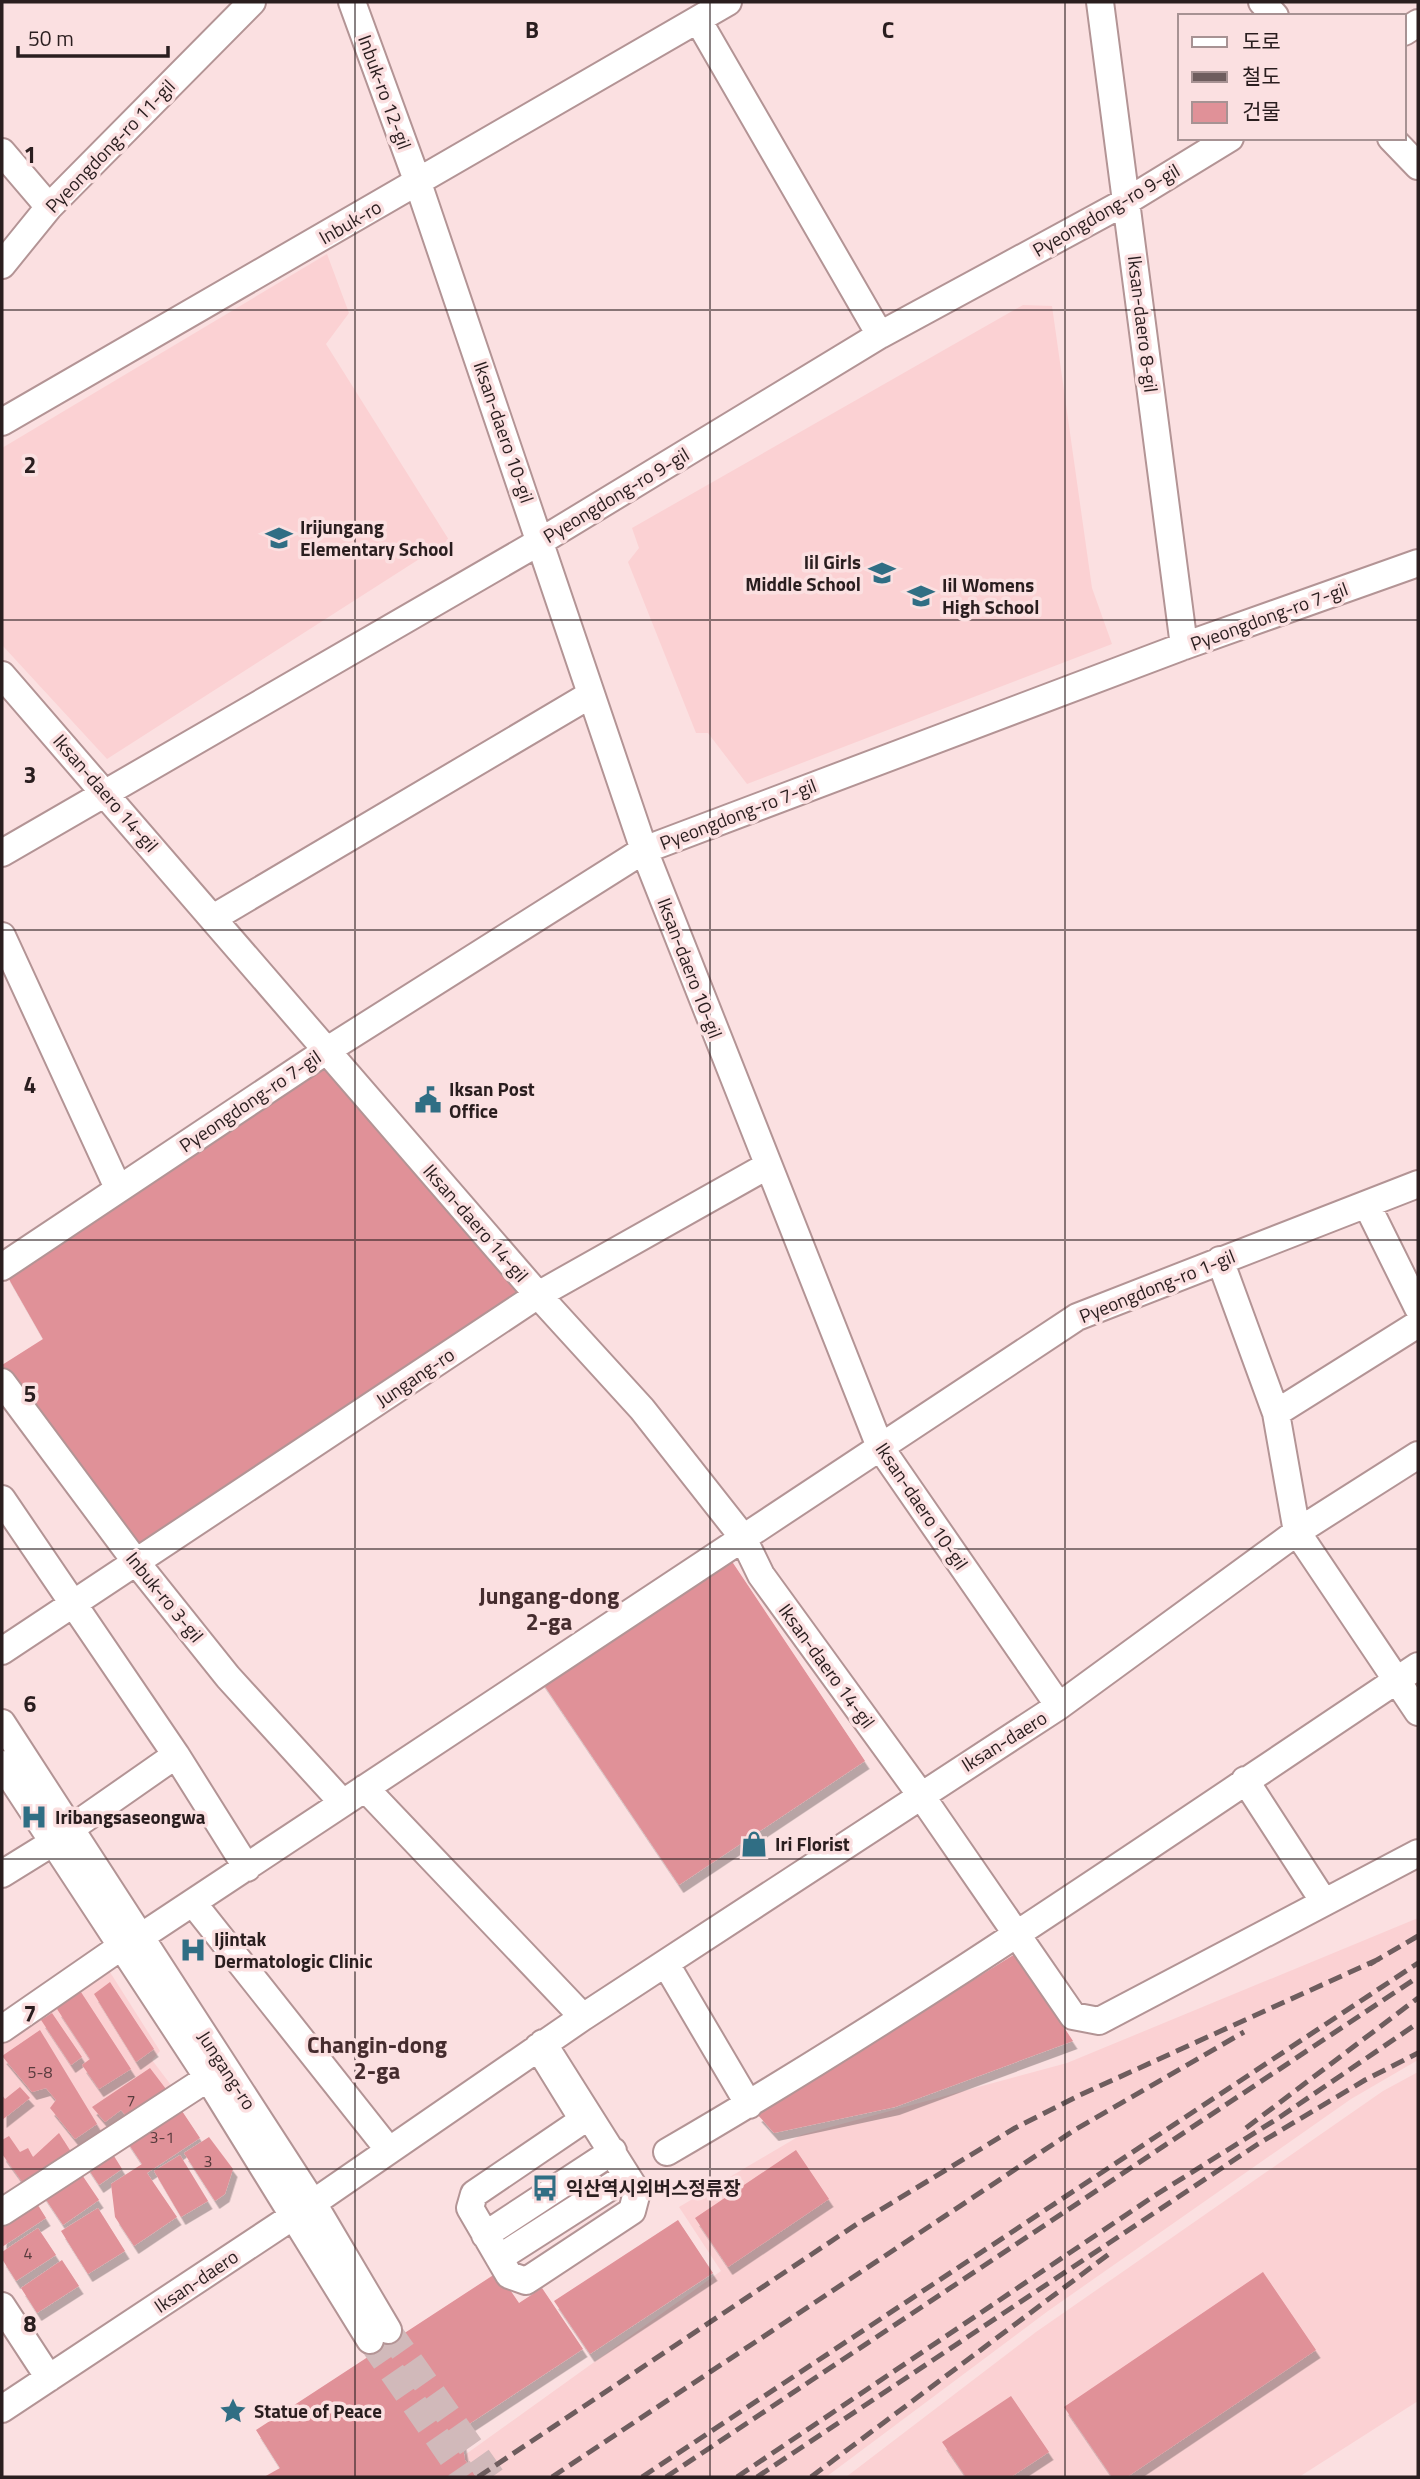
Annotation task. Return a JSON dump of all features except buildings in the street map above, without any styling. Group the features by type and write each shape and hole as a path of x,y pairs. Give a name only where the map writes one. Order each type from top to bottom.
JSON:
{"street":[{"name":"Pyeongdong-ro 11-gil","path":"2,265 49,207 252,2"},
{"name":"Inbuk-ro 12-gil","path":"352,2 418,183"},
{"name":"Inbuk-ro","path":"2,422 728,2"},
{"name":"Iksan-daero 8-gil","path":"1100,2 1184,646"},
{"path":"698,20 880,335"},
{"name":"Pyeongdong-ro 9-gil","path":"2,853 541,541 880,335 1127,201 1227,140"},
{"path":"1393,140 1418,166"},
{"path":"2,152 49,207"},
{"name":"Iksan-daero 10-gil","path":"418,183 644,850 880,1447 1059,1706"},
{"name":"Pyeongdong-ro 7-gil","path":"2,1267 326,1051 644,850 1184,646 1418,564"},
{"name":"Iksan-daero 14-gil","path":"2,675 538,1295 642,1409 742,1536 761,1575 920,1794 1073,2016 1098,2021 1418,1853"},
{"path":"213,918 590,695"},
{"path":"2,936 118,1188"},
{"name":"Jungang-ro","path":"2,1651 538,1295 767,1166"},
{"name":"Pyeongdong-ro 1-gil","path":"880,1447 1077,1317 1418,1184"},
{"path":"1367,1205 1418,1308"},
{"path":"1220,1260 1276,1413 1297,1532 1408,1673 1418,1712"},
{"path":"1276,1413 1418,1324"},
{"name":"Inbuk-ro 3-gil","path":"2,1382 136,1562 228,1677 341,1801"},
{"path":"2,2029 132,1941 247,1868 341,1801 365,1788 880,1447"},
{"name":"Iksan-daero","path":"2,2409 302,2210 540,2045 920,1794 1059,1706 1297,1532 1418,1455"},
{"path":"2,1499 176,1755 247,1868"},
{"path":"667,2152 749,2105 1016,1933 1408,1673"},
{"name":"Jungang-ro","path":"2,1723 61,1836"},
{"path":"2,1874 176,1755"},
{"name":"Jungang-ro","path":"2,1764 61,1836 132,1941 302,2210"},
{"path":"1245,1780 1324,1902"},
{"path":"365,1788 583,2017"},
{"path":"193,1903 388,2149"},
{"name":"Jungang-ro","path":"132,1941 208,2078 302,2210"},
{"path":"666,1964 749,2105"},
{"path":"540,2045 613,2151 637,2192 632,2211 526,2281 509,2275 470,2208 474,2194 583,2120 540,2045"},
{"name":"Jungang-ro","path":"2,2212 208,2078"},
{"path":"485,2235 613,2151"},
{"path":"302,2210 379,2335"},
{"path":"2,2306 49,2378"}],"shaded area":[{"path":"327,254 349,313 326,344 449,540 107,759 2,645 2,448"},
{"path":"1023,305 1052,306 1092,588 1112,644 747,784 708,733 696,733 628,562 639,548 632,528"},
{"path":"1418,1918 1418,2060 1351,2099 1048,2311 826,2477 434,2477 721,2271 679,2207 801,2135 1067,2063"},
{"path":"108,1969 160,2051 152,2060 174,2089 2,2200 2,2044"},
{"path":"1418,2072 1418,2401 1299,2477 846,2477 1036,2332 1383,2091"}],"tunnel":[{"path":"388,2330 492,2477"},
{"path":"370,2340 465,2477"}],"railway":[{"path":"1370,1964 1418,1936"},
{"path":"478,2477 857,2224 1015,2128 1080,2095 1379,1959"},
{"path":"642,2477 1418,1963"},
{"path":"666,2477 1418,1977"},
{"path":"1246,2128 1418,1998"},
{"path":"737,2477 1154,2196 1280,2117 1418,2023"},
{"path":"552,2477 1073,2131 1244,2032"},
{"path":"757,2477 1258,2144 1365,2080 1418,2053"},
{"path":"811,2477 1113,2251"}],"place":[{"name":"Irijungang Elementary School","path":"279,538"},
{"name":"Iil Girls Middle School","path":"882,573"},
{"name":"Iil Womens High School","path":"921,596"},
{"name":"Iksan Post Office","path":"428,1100"},
{"name":"Iribangsaseongwa","path":"34,1817"},
{"name":"Iri Florist","path":"754,1844"},
{"name":"Ijintak Dermatologic Clinic","path":"193,1950"},
{"name":"익산역시외버스정류장","path":"545,2188"},
{"name":"Statue of Peace","path":"233,2411"}],"district":[{"name":"Jungang-dong 2-ga","path":"549,1609"},
{"name":"Changin-dong 2-ga","path":"377,2058"}]}
